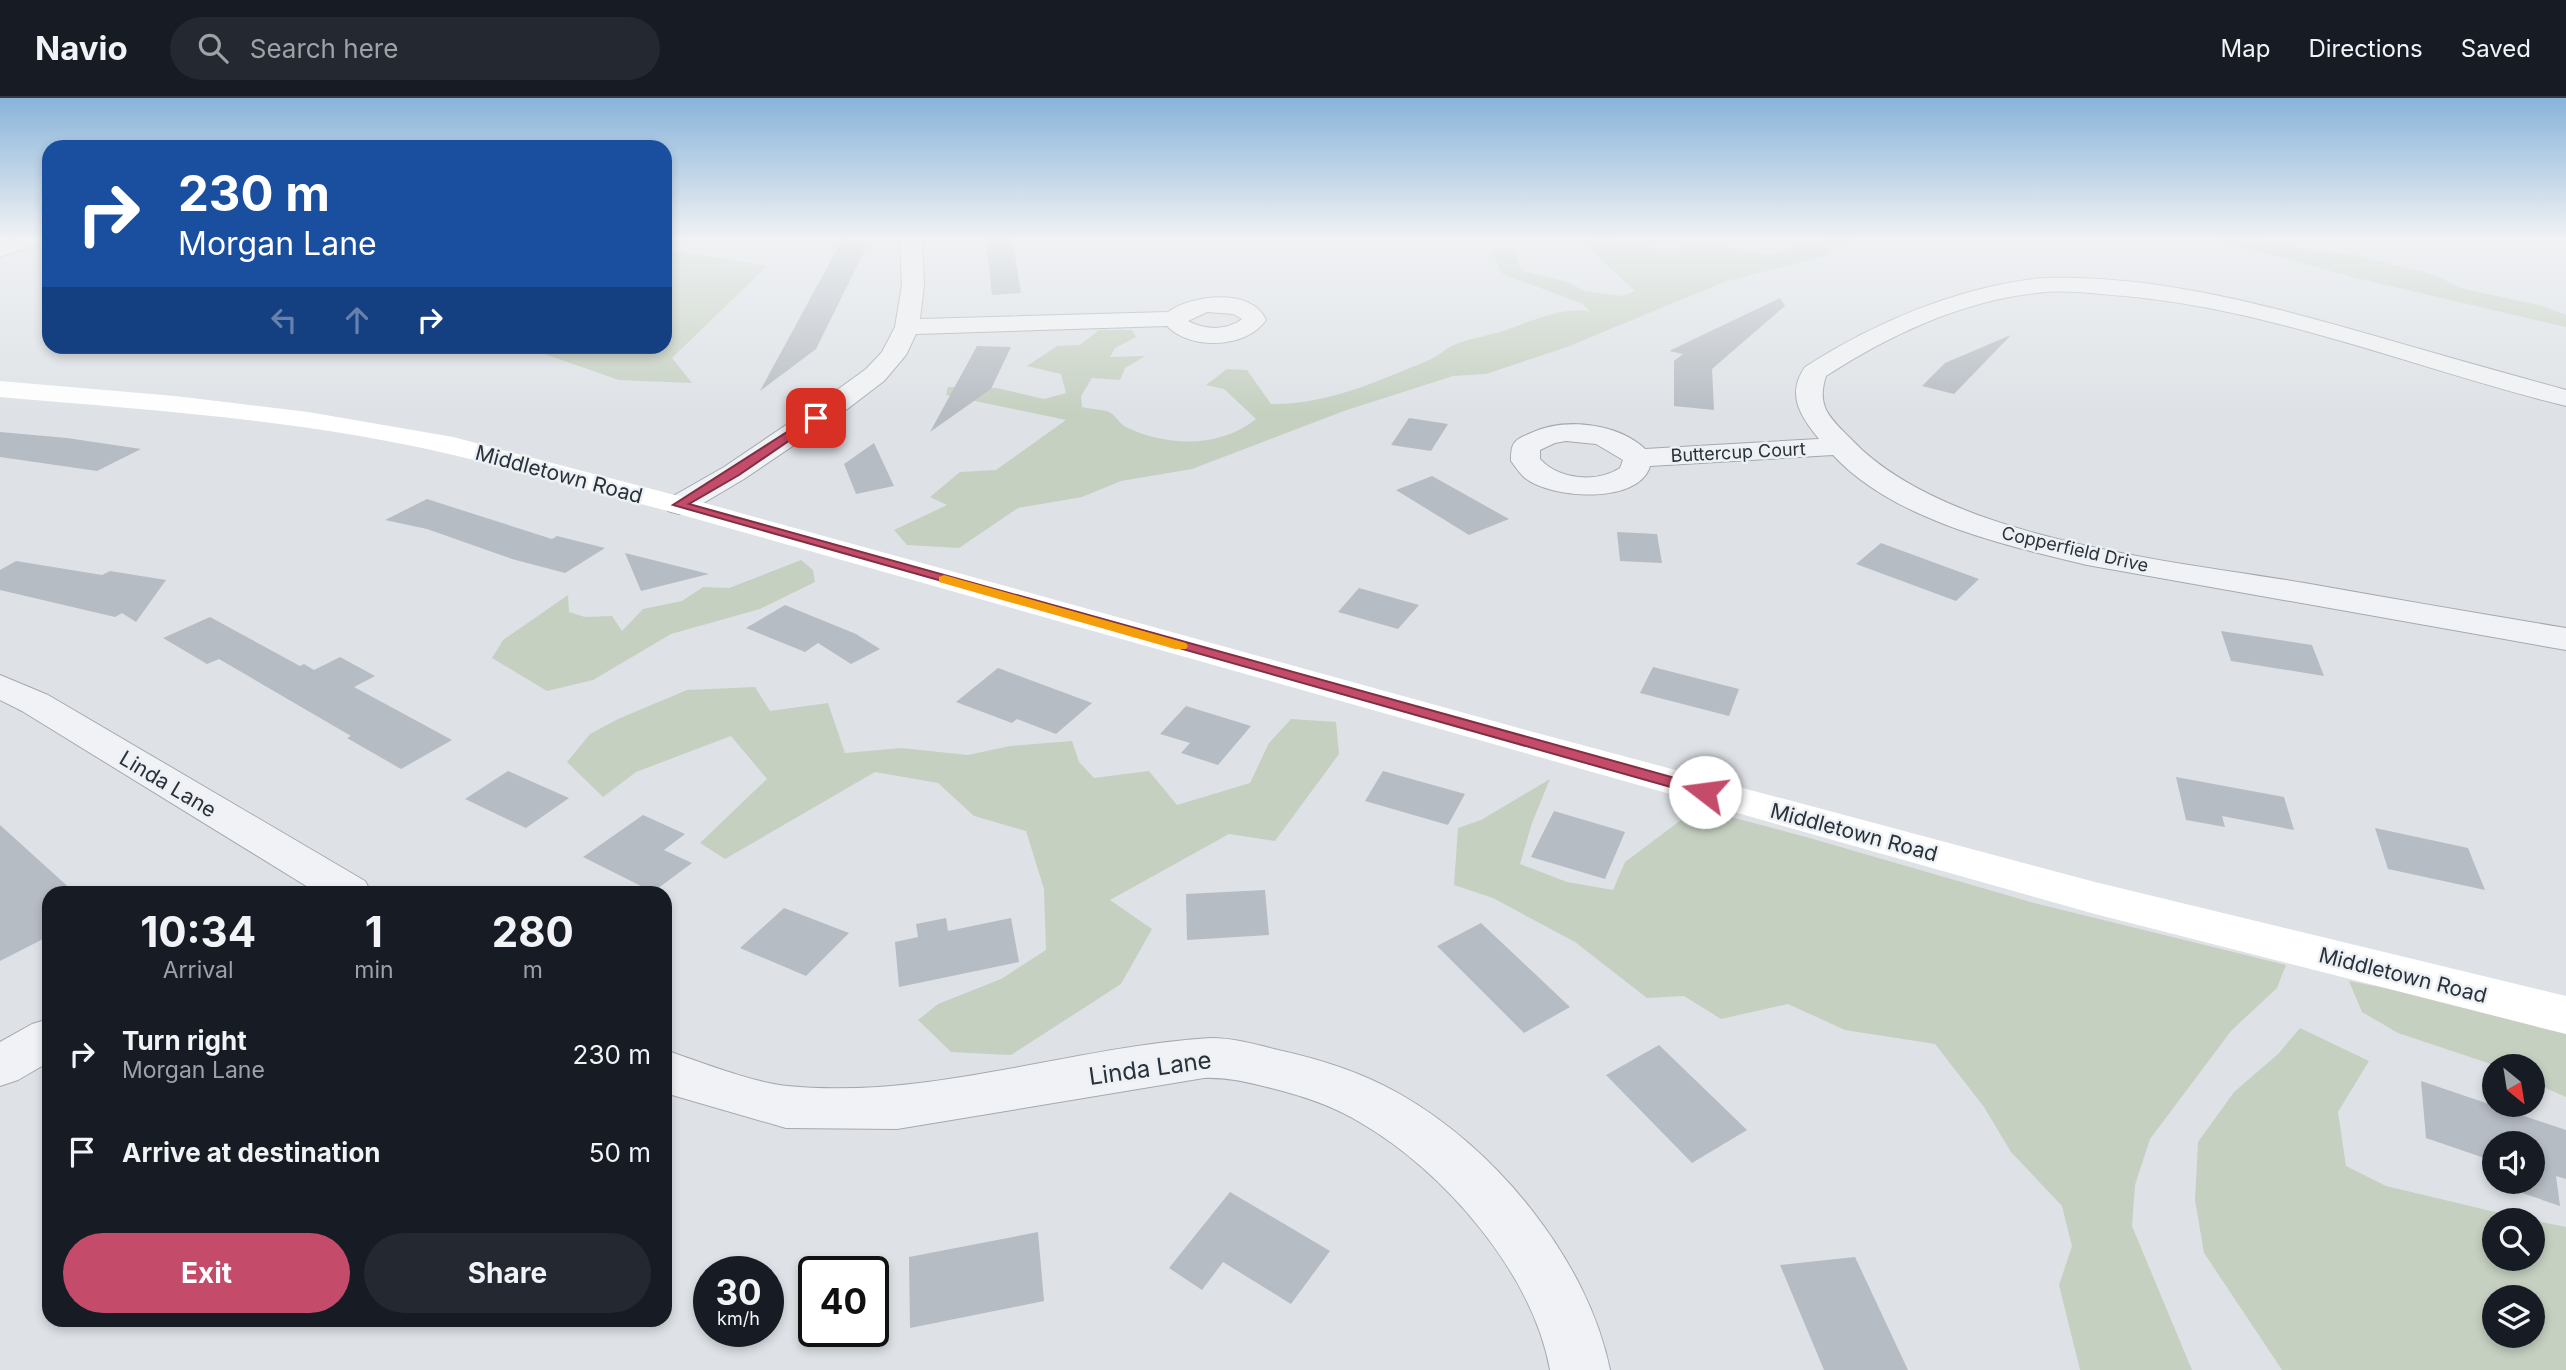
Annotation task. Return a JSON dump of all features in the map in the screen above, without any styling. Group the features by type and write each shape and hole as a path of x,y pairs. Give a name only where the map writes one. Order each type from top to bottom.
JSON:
{"street":[{"path":"679,505 734,473 875,375 894,355 907,327 911,297"},
{"name":"Copperfield Drive","path":"1975,297 1832,359 1814,372 1808,397 1815,415 1838,446 1874,475 1947,514 2025,541 2087,555 2566,639"},
{"name":"Copperfield Drive","path":"2185,297 2232,304 2566,398"},
{"path":"907,327 1176,320"},
{"name":"Middletown Road","path":"0,389 175,404 308,420 453,446 679,505 2068,891 2566,1015"},
{"name":"Buttercup Court","path":"1638,457 1838,446"},
{"name":"Linda Lane","path":"0,686 35,703 328,886"},
{"path":"0,1066 42,1042"},
{"name":"Linda Lane","path":"672,1074 786,1107 897,1108 1172,1062 1217,1058 1300,1072 1363,1098 1424,1135 1464,1171 1512,1228 1550,1284 1578,1352 1580,1370"}],"green space":[{"path":"672,297 735,297 672,358 692,383 619,380 544,354 672,354"},
{"path":"1566,297 1687,297 1567,347 1486,374 1453,376 1344,411 1192,469 1121,481 1082,497 1018,508 959,548 907,545 894,530 947,505 930,497 960,472 996,470 1066,420 946,395 948,387 997,388 1044,399 1066,393 1061,374 1027,366 1057,346 1080,345 1099,330 1132,330 1136,337 1115,348 1110,357 1145,356 1125,368 1120,380 1092,378 1081,396 1082,407 1109,412 1121,424 1142,434 1176,441 1193,441 1226,435 1256,419 1224,389 1206,385 1227,369 1247,370 1271,404 1312,401 1391,376 1462,342 1556,313 1590,311 1581,303"},
{"path":"2439,297 2503,297 2542,306 2566,315 2566,327"},
{"path":"801,560 813,570 815,582 760,609 671,634 593,680 547,691 492,658 503,640 568,595 569,612 585,617 612,616 622,631 643,609 682,601 703,587 729,588"},
{"path":"755,687 770,711 828,703 845,753 901,748 968,755 1010,746 1072,741 1079,762 1094,778 1149,771 1177,805 1250,783 1269,743 1291,719 1336,722 1339,754 1275,841 1229,834 1110,900 1152,929 1121,984 1011,1055 951,1052 918,1020 938,1004 1001,979 1046,950 1044,889 1026,831 974,816 938,783 875,772 725,859 700,843 767,779 731,736 636,772 603,797 567,762 590,734 687,690"},
{"path":"1550,779 1532,823 1520,864 1567,882 1613,890 1625,862 1697,808 2034,903 2286,965 2277,988 2231,1031 2150,1139 2135,1185 2132,1226 2192,1370 2080,1370 2059,1285 2072,1246 2062,1206 2011,1152 1984,1107 1935,1044 1845,1030 1788,1004 1721,1019 1684,996 1647,998 1575,942 1493,898 1454,885 1458,828 1481,820"},
{"path":"2349,981 2432,997 2566,1031 2566,1097 2545,1088 2545,1054 2482,1054 2482,1061 2398,1033 2362,1012"},
{"path":"2300,1028 2369,1061 2338,1112 2346,1166 2386,1186 2482,1209 2482,1271 2545,1271 2545,1223 2566,1227 2566,1370 2282,1370 2204,1253 2195,1200 2198,1142 2234,1092 2278,1054"}],"building":[{"path":"811,297 842,297 816,349 760,391"},
{"path":"1780,298 1785,306 1712,369 1714,410 1674,406 1674,361 1683,354 1669,351"},
{"path":"2011,335 1954,394 1922,386 1945,363"},
{"path":"977,346 1011,347 991,389 930,432"},
{"path":"1409,418 1448,424 1431,451 1391,445"},
{"path":"0,432 141,449 97,471 0,457"},
{"path":"874,443 894,486 856,494 844,464"},
{"path":"1432,476 1509,519 1469,535 1396,490"},
{"path":"427,499 552,539 557,536 605,548 565,573 512,559 427,529 385,520"},
{"path":"1617,532 1657,534 1662,563 1620,561"},
{"path":"1881,543 1979,579 1956,601 1856,564"},
{"path":"625,553 709,574 641,591"},
{"path":"16,561 102,575 110,571 166,580 136,622 122,613 115,617 0,590 0,570"},
{"path":"1359,588 1419,605 1398,629 1338,612"},
{"path":"785,605 856,634 880,649 851,664 818,643 805,652 746,628"},
{"path":"210,617 300,666 304,664 314,670 340,657 375,676 354,687 452,740 401,769 347,738 351,736 219,659 207,664 163,638"},
{"path":"2221,631 2312,645 2324,676 2231,661"},
{"path":"1653,667 1739,689 1729,716 1640,693"},
{"path":"998,668 1092,703 1056,734 1017,719 1012,723 956,702"},
{"path":"1186,706 1251,726 1218,765 1181,753 1190,743 1160,734"},
{"path":"508,771 569,798 526,828 465,799"},
{"path":"1383,771 1465,794 1448,825 1365,801"},
{"path":"2176,777 2284,797 2294,830 2222,816 2225,827 2186,820"},
{"path":"1554,811 1625,832 1605,879 1531,857"},
{"path":"643,815 685,834 664,850 692,863 661,886 641,886 583,857"},
{"path":"0,825 67,886 42,886 42,940 0,961"},
{"path":"2375,828 2468,848 2485,890 2388,869"},
{"path":"1265,890 1269,935 1187,940 1186,894"},
{"path":"784,908 849,933 806,976 740,948"},
{"path":"946,918 948,931 1011,918 1019,962 899,987 895,942 918,937 916,924"},
{"path":"1481,923 1570,1007 1524,1033 1437,946"},
{"path":"1659,1045 1747,1130 1692,1163 1606,1075"},
{"path":"2421,1081 2482,1102 2482,1117 2528,1117 2566,1130 2566,1179 2556,1176 2560,1206 2525,1194 2545,1194 2545,1131 2482,1131 2482,1157 2426,1138"},
{"path":"1230,1192 1330,1251 1291,1304 1223,1262 1202,1290 1169,1268"},
{"path":"1038,1232 1044,1301 910,1328 909,1257"},
{"path":"1855,1257 1908,1370 1824,1370 1780,1265"}],"slow traffic":[{"path":"944,580 1180,646"}],"route":[{"path":"816,418 734,473 679,505 1705,792"}]}
